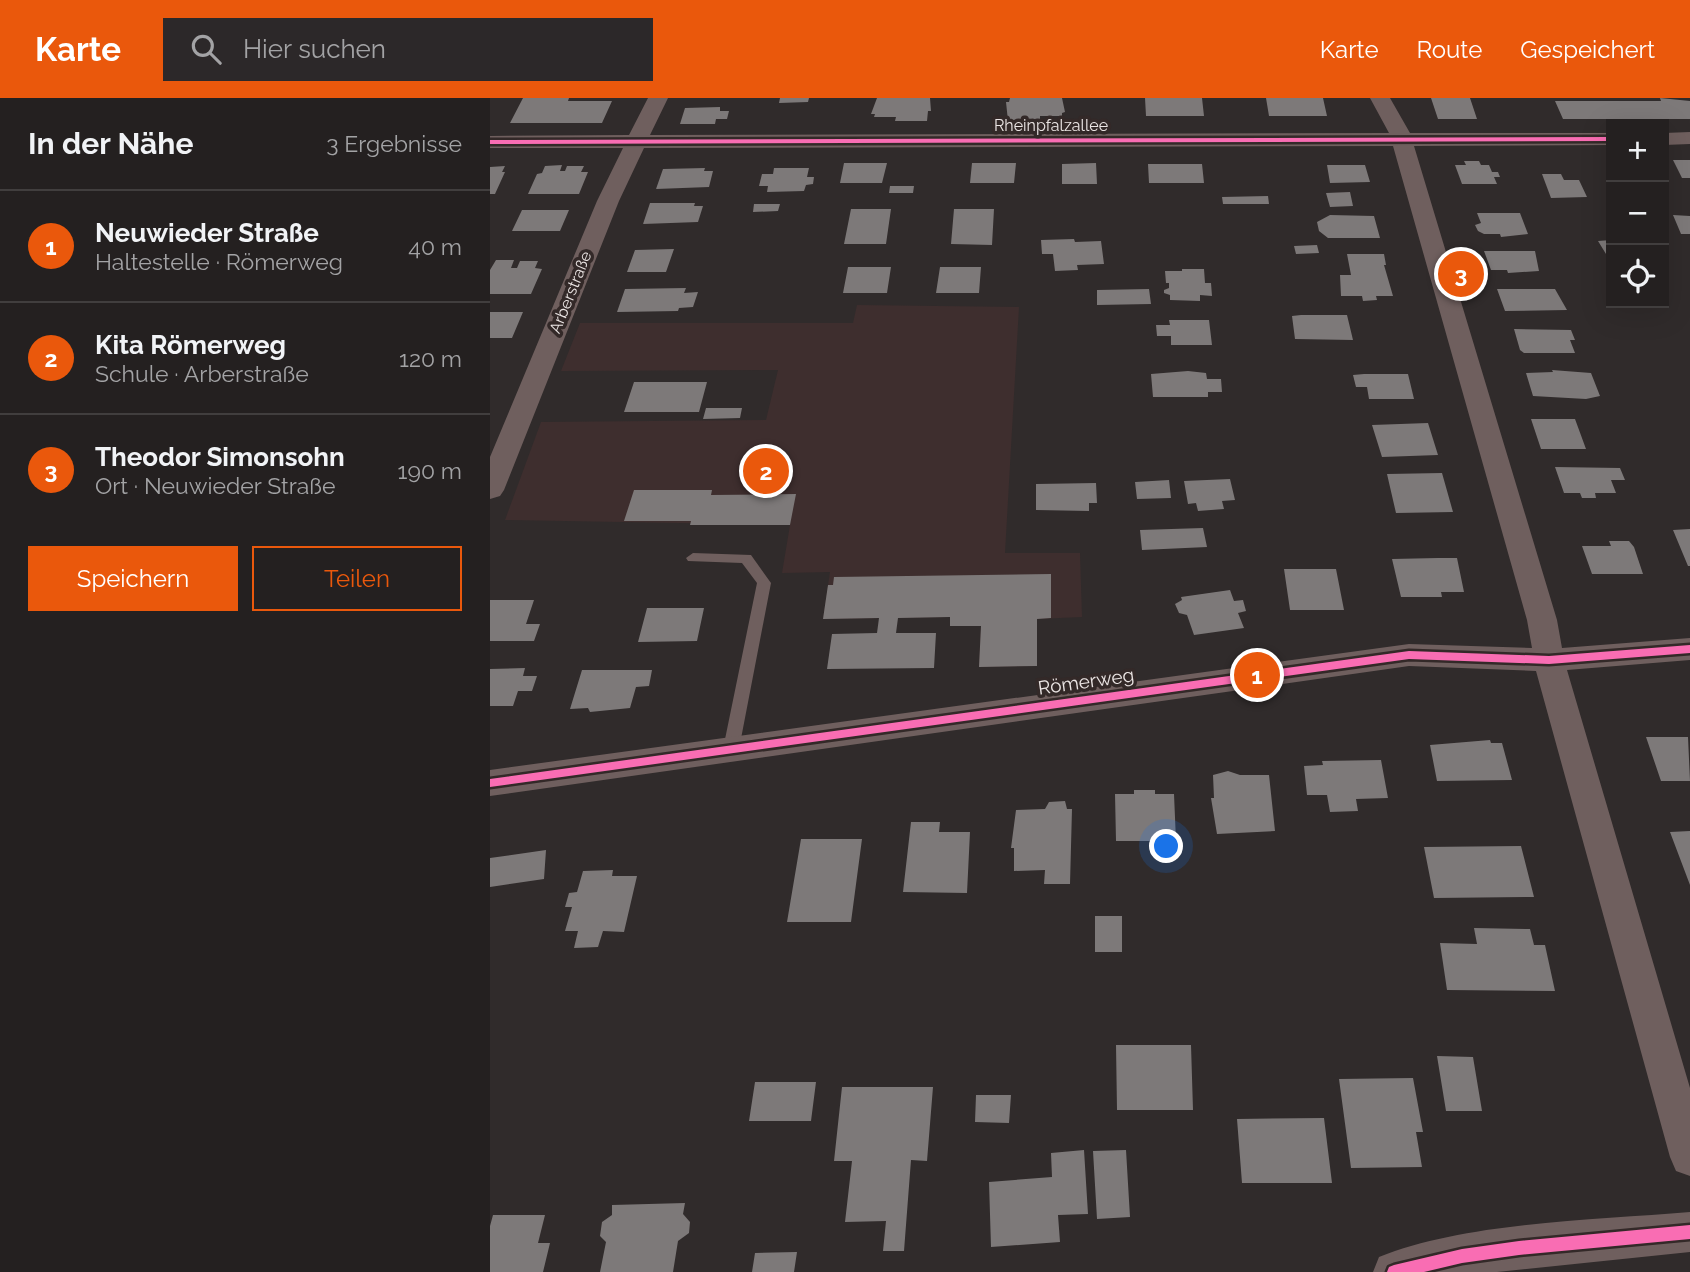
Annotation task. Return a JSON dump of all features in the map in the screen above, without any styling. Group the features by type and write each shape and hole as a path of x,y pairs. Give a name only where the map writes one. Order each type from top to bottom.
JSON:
{"street":[{"name":"Arberstraße","path":"490,490 565,302 634,142 643,131 657,98"},
{"path":"1380,98 1385,112 1399,132 1542,620 1549,660 1690,1157"},
{"path":"1397,98 1402,111 1399,132"},
{"name":"Rheinpfalzallee","path":"490,142 1399,132 1606,139"},
{"path":"1669,139 1690,138"},
{"name":"Römerweg","path":"490,783 1409,655 1549,660 1690,649"},
{"path":"1394,1272 1462,1256 1519,1248 1690,1232"}],"lane":[{"path":"693,558 746,558 764,583 731,749"}],"shaded area":[{"path":"857,305 1019,307 1005,553 1080,553 1082,617 1037,619 1037,666 979,667 981,626 950,626 950,617 823,619 830,572 782,573 790,525 505,520 541,422 766,420 778,370 561,371 580,323 853,323"}],"building":[{"path":"523,98 612,101 602,123 510,123"},
{"path":"780,98 809,98 808,102 779,103"},
{"path":"877,98 930,98 931,111 928,111 927,121 895,121 896,117 874,117 875,114 871,114"},
{"path":"1010,98 1062,98 1065,112 1062,116 1040,116 1040,120 1008,121 1006,102 1009,102"},
{"path":"1145,98 1202,98 1204,116 1146,116"},
{"path":"1266,98 1323,98 1327,116 1269,116"},
{"path":"1431,98 1470,98 1477,119 1438,119"},
{"path":"1660,98 1690,101 1690,119 1563,119 1555,101 1661,101"},
{"path":"720,107 720,111 729,111 727,119 716,119 715,124 680,124 685,108"},
{"path":"1673,160 1690,160 1690,178 1682,178"},
{"path":"1464,161 1479,161 1481,165 1489,165 1492,172 1498,172 1500,177 1494,177 1497,184 1462,184 1455,165 1466,165"},
{"path":"844,163 887,163 882,183 840,183"},
{"path":"972,163 1016,163 1014,183 970,183"},
{"path":"1096,163 1097,184 1062,184 1062,164"},
{"path":"1148,164 1202,164 1204,183 1149,183"},
{"path":"562,165 560,171 565,171 567,166 584,166 581,172 588,172 579,194 528,194 537,174 542,173 545,166"},
{"path":"1327,165 1365,165 1370,182 1330,183"},
{"path":"505,166 495,194 490,194 490,167"},
{"path":"705,168 704,171 713,171 709,187 656,189 663,169"},
{"path":"774,168 809,168 807,177 814,177 813,184 806,185 804,191 767,192 768,186 759,186 762,174 773,174"},
{"path":"1542,174 1561,174 1564,180 1579,180 1587,197 1551,198"},
{"path":"890,186 914,186 913,193 889,193"},
{"path":"1350,192 1353,206 1330,207 1326,193"},
{"path":"1268,196 1269,204 1223,204 1222,197"},
{"path":"650,203 695,203 694,206 703,206 698,222 643,224"},
{"path":"754,204 780,204 778,211 753,212"},
{"path":"851,209 891,209 886,244 844,244"},
{"path":"954,209 994,209 992,245 951,244"},
{"path":"522,210 569,210 560,231 512,231"},
{"path":"1477,213 1520,213 1528,234 1501,237 1500,234 1484,234 1478,231 1475,225 1481,223"},
{"path":"1330,215 1374,216 1380,238 1328,238 1319,231 1317,222"},
{"path":"1673,215 1690,216 1690,234 1681,234"},
{"path":"1074,239 1075,242 1101,241 1104,264 1077,265 1078,270 1055,271 1053,254 1042,254 1041,240"},
{"path":"1606,240 1606,254 1598,241"},
{"path":"1317,245 1319,253 1296,254 1294,246"},
{"path":"674,249 666,272 627,272 635,250"},
{"path":"1484,251 1535,251 1539,271 1508,273 1507,270 1491,270"},
{"path":"1347,254 1384,254 1384,265 1393,296 1376,296 1377,300 1363,301 1362,296 1341,296 1340,275 1351,275"},
{"path":"496,260 514,260 511,268 517,268 520,261 538,261 535,268 542,269 531,294 490,294 490,270"},
{"path":"848,267 891,267 887,293 843,293"},
{"path":"940,267 981,267 979,293 936,293"},
{"path":"1204,269 1205,283 1211,283 1212,296 1200,295 1200,301 1170,300 1170,295 1164,293 1164,290 1169,288 1165,271"},
{"path":"686,288 684,293 698,292 693,307 679,308 678,311 617,312 625,289"},
{"path":"1149,289 1151,304 1097,305 1097,290"},
{"path":"1497,289 1555,289 1567,310 1505,311"},
{"path":"490,312 523,312 512,338 490,338"},
{"path":"1347,315 1353,340 1295,339 1292,316"},
{"path":"1169,320 1209,320 1212,345 1171,345 1171,336 1157,336 1156,325 1170,325"},
{"path":"1514,329 1571,330 1575,340 1570,340 1575,353 1524,353 1520,350"},
{"path":"1552,370 1591,373 1600,396 1586,399 1533,396 1526,373 1553,372"},
{"path":"1188,371 1206,373 1207,379 1221,379 1222,392 1208,392 1208,397 1153,397 1151,374"},
{"path":"1408,374 1414,399 1369,399 1367,387 1356,387 1353,375"},
{"path":"634,382 707,382 699,412 624,412"},
{"path":"706,408 742,408 740,418 703,419"},
{"path":"1531,419 1575,419 1586,449 1541,449"},
{"path":"1428,423 1438,455 1382,457 1372,425"},
{"path":"1555,467 1620,468 1625,480 1611,480 1616,493 1595,493 1596,498 1582,498 1580,493 1564,493"},
{"path":"1442,473 1453,512 1396,513 1387,474"},
{"path":"1230,479 1235,500 1222,501 1224,509 1198,511 1196,503 1188,504 1184,481"},
{"path":"1169,480 1171,498 1137,499 1135,482"},
{"path":"1096,483 1097,503 1089,503 1089,511 1036,510 1036,484"},
{"path":"634,490 712,490 711,495 796,494 790,525 690,525 691,521 624,521"},
{"path":"1203,528 1207,547 1142,550 1140,530"},
{"path":"1690,529 1690,566 1688,566 1673,530"},
{"path":"1609,541 1629,541 1634,547 1643,574 1592,574 1582,546 1611,546"},
{"path":"1457,558 1464,592 1441,592 1442,597 1401,597 1392,559"},
{"path":"1284,569 1336,569 1344,610 1290,610"},
{"path":"1051,574 1051,618 1037,619 1037,666 979,667 981,626 950,626 950,617 898,618 896,633 936,633 934,668 827,669 832,634 877,633 879,618 823,619 828,585 833,585 834,577"},
{"path":"1230,590 1234,601 1243,600 1246,611 1238,613 1244,628 1194,635 1187,615 1179,613 1175,604 1182,600 1181,597"},
{"path":"490,600 534,600 526,624 540,624 534,641 490,641"},
{"path":"647,608 704,608 697,641 638,642"},
{"path":"525,668 523,676 537,676 532,691 518,691 513,706 490,706 490,669"},
{"path":"582,670 652,670 649,686 636,687 630,708 590,712 588,708 570,709"},
{"path":"1646,737 1688,737 1690,781 1661,781"},
{"path":"1490,740 1491,743 1502,743 1512,780 1437,781 1430,745"},
{"path":"1381,760 1388,798 1356,799 1358,811 1330,812 1327,795 1307,795 1304,766 1323,765 1322,761"},
{"path":"1228,771 1240,775 1269,775 1275,831 1217,834 1211,798 1214,798 1213,775"},
{"path":"1134,790 1174,794 1176,841 1116,841 1115,794 1134,794"},
{"path":"1065,801 1067,809 1072,809 1070,884 1044,884 1045,870 1014,871 1014,848 1011,848 1016,810 1045,809 1049,802"},
{"path":"911,822 940,822 939,832 970,832 967,893 903,892"},
{"path":"1690,831 1690,885 1670,832"},
{"path":"801,839 862,839 851,922 787,922"},
{"path":"1521,846 1534,897 1434,898 1424,847"},
{"path":"546,850 544,879 490,887 490,858"},
{"path":"613,870 612,876 637,876 624,932 603,931 598,947 574,948 578,931 565,931 572,907 565,907 569,893 577,892 583,871"},
{"path":"1095,916 1122,916 1122,952 1095,952"},
{"path":"1474,928 1530,929 1534,945 1545,945 1555,991 1447,990 1440,943 1477,944"},
{"path":"1116,1045 1191,1045 1193,1110 1117,1110"},
{"path":"1437,1056 1473,1057 1482,1111 1446,1111"},
{"path":"1413,1078 1423,1132 1416,1132 1422,1167 1351,1168 1339,1079"},
{"path":"755,1082 816,1082 811,1121 749,1121"},
{"path":"842,1087 933,1087 927,1161 911,1160 904,1251 883,1251 886,1221 845,1222 852,1161 834,1161"},
{"path":"976,1095 1011,1095 1009,1123 975,1122"},
{"path":"1324,1118 1332,1183 1242,1183 1237,1119"},
{"path":"1084,1150 1088,1214 1058,1215 1060,1242 991,1247 989,1182 1052,1177 1051,1153"},
{"path":"1126,1150 1130,1217 1097,1219 1093,1151"},
{"path":"685,1203 683,1214 690,1222 689,1233 678,1241 673,1272 600,1272 606,1242 600,1236 602,1222 612,1215 612,1205"},
{"path":"493,1215 545,1215 538,1243 550,1243 543,1272 490,1272 490,1226"},
{"path":"797,1252 794,1272 752,1272 755,1253"}],"cycle path":[{"path":"490,142 1606,139"},
{"path":"490,783 1409,655 1549,660 1690,649"},
{"path":"1394,1272 1462,1256 1519,1248 1690,1232"}],"place":[{"name":"Theodor Simonsohn","path":"1461,274"},
{"name":"Kita Römerweg","path":"766,471"},
{"name":"Neuwieder Straße","path":"1257,675"}]}
